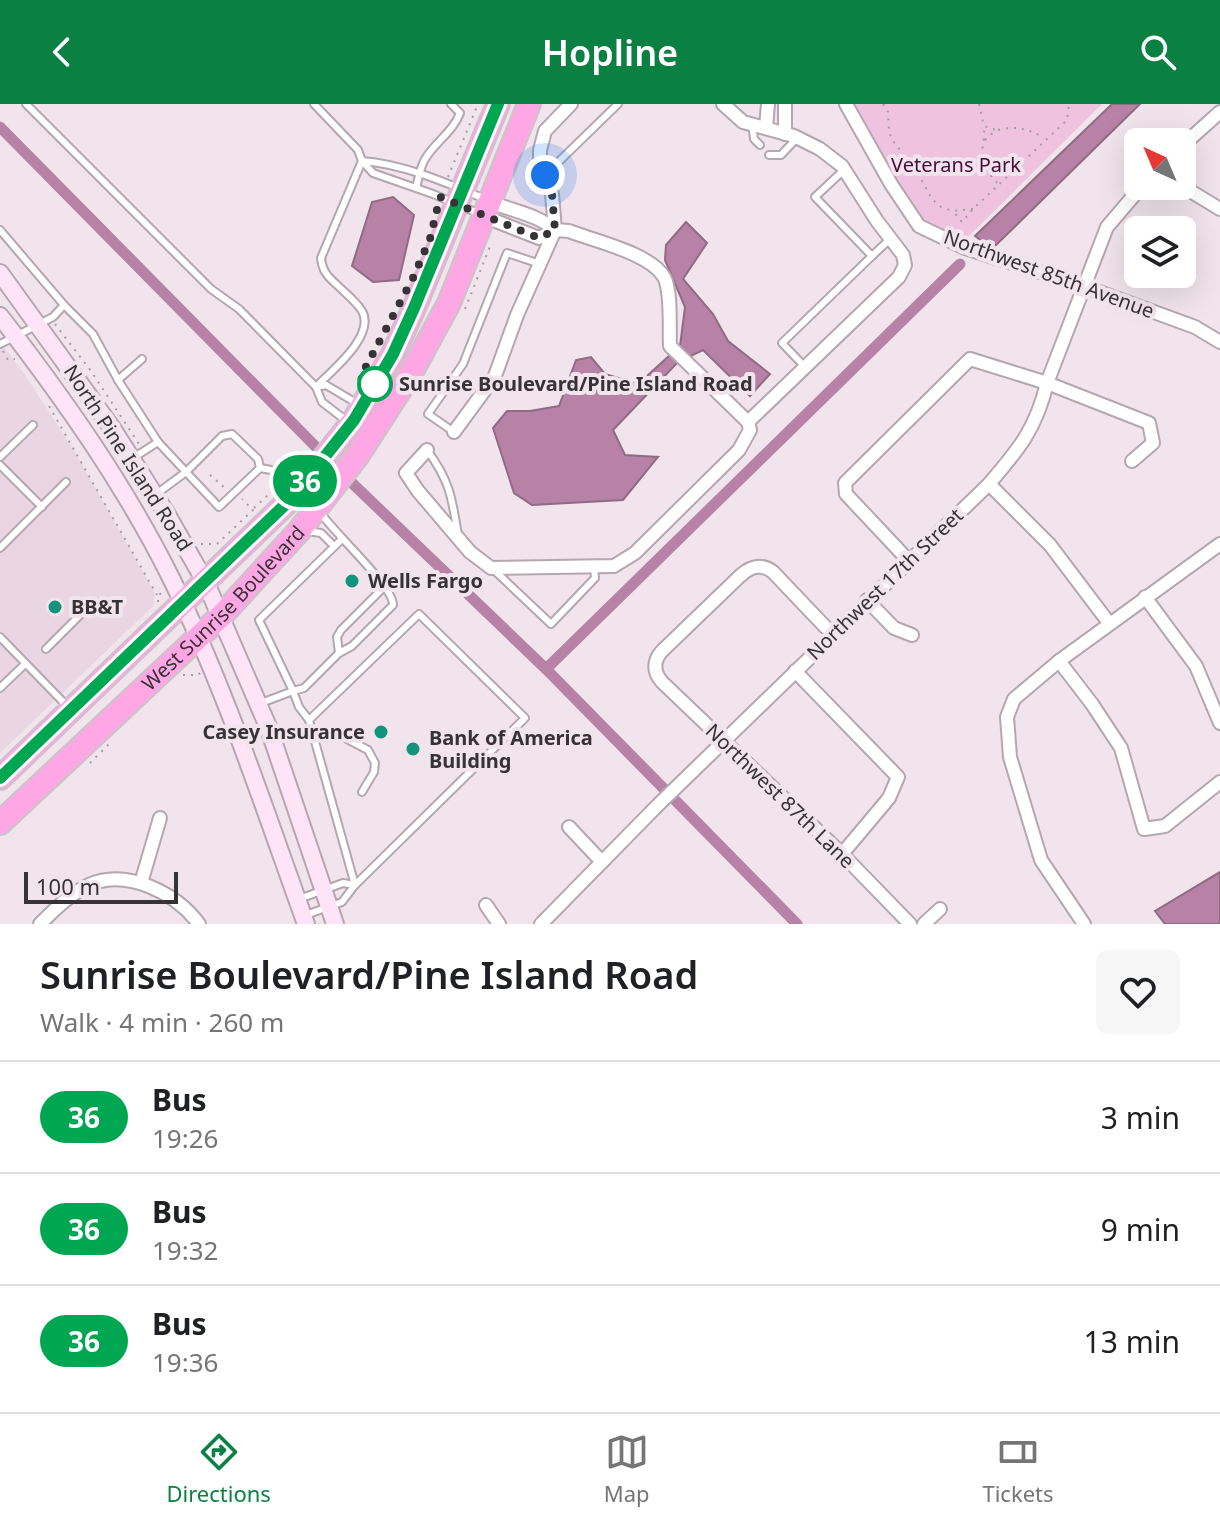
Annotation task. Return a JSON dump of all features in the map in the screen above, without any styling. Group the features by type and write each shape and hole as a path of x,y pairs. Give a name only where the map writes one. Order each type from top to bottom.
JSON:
{"highway":[{"name":"West Sunrise Boulevard","path":"0,778 206,583 353,420 393,354 456,192 498,104"},
{"name":"West Sunrise Boulevard","path":"0,823 222,615 299,531 358,455 411,373 449,303 529,104"}],"main road":[{"name":"North Pine Island Road","path":"0,273 44,321 138,455 155,495 206,583 258,704 296,805 335,924"},
{"name":"North Pine Island Road","path":"0,316 3,345 103,459 152,542 183,604 248,760 302,913"}],"street":[{"path":"454,432 495,376 517,315 555,230 552,194 540,159 541,140 545,131 571,104"},
{"path":"723,104 743,122 766,127 820,149 845,169 903,255 905,265 899,277 748,422"},
{"path":"766,127 768,104"},
{"path":"785,104 791,136"},
{"name":"Northwest 85th Avenue","path":"846,104 891,184 919,226 965,248 1195,327 1220,342"},
{"path":"1196,133 1220,112"},
{"path":"1196,194 1220,209"},
{"name":"Northwest 17th Street","path":"541,924 658,805 989,484 1024,443 1041,407 1047,383 1107,227 1130,200"},
{"path":"427,450 406,473 459,538 491,568 614,566 635,553 739,450 750,430 748,422 670,346 667,287 664,278 652,264 569,231 555,230 543,219 486,208"},
{"path":"908,560 846,494 845,483 970,359 1047,383 1149,423 1153,443 1132,461"},
{"path":"989,484 1050,545 1109,623"},
{"path":"1084,924 1041,860 1010,757 1007,717 1014,699 1059,661 1220,544"},
{"name":"Northwest 87th Lane","path":"833,635 770,570 756,566 745,572 662,651 655,664 656,674 910,924"},
{"path":"1145,597 1196,666 1220,723"},
{"path":"867,600 894,628 912,635"},
{"path":"1059,661 1121,748 1144,829 1165,826 1220,782"},
{"path":"795,671 898,777 889,798 842,854"},
{"path":"141,883 160,818"},
{"path":"569,827 602,862"},
{"path":"40,924 60,904 89,885 106,881 141,883 167,894 189,911 199,924"},
{"path":"486,905 499,924"},
{"path":"924,924 940,909"}],"lane":[{"path":"26,104 211,289 239,309 316,387 322,402 353,420"},
{"path":"314,104 358,150 362,161 373,173 416,188 456,192 486,208"},
{"path":"451,104 460,113"},
{"path":"416,188 429,153 457,121 464,104"},
{"path":"545,175 618,104"},
{"path":"752,123 754,139 760,145"},
{"path":"769,155 781,155 791,136"},
{"path":"316,387 363,334 363,313 321,267 321,258 362,161"},
{"path":"362,161 378,162 419,174 486,208"},
{"path":"845,169 815,197 872,256"},
{"path":"0,230 93,334 158,442 219,507 260,468"},
{"path":"805,367 782,343 890,238"},
{"path":"454,432 428,414 463,364 507,253 540,264"},
{"path":"3,345 44,321 64,305"},
{"path":"118,380 142,359"},
{"path":"316,387 326,385 353,420"},
{"path":"0,457 33,425"},
{"path":"155,495 186,472 222,436 232,434 258,459 260,468"},
{"path":"138,455 158,442"},
{"path":"427,450 444,472 451,491 459,538"},
{"path":"0,465 42,507"},
{"path":"260,468 271,470 296,484"},
{"path":"0,548 66,482"},
{"path":"258,704 304,688 393,605 392,595 342,539 321,503"},
{"path":"299,531 321,533 334,546"},
{"path":"342,539 259,620 299,707 309,720 355,885"},
{"path":"491,568 551,624 595,578 594,566"},
{"path":"339,653 337,637 341,630 385,586"},
{"path":"46,649 90,605 100,602 112,612"},
{"path":"302,913 342,902 355,885 525,718 419,614 309,720"},
{"path":"0,637 72,711"},
{"path":"0,688 25,664"},
{"path":"347,739 368,750 375,763 374,772 362,792"},
{"path":"302,913 323,889 343,883 355,885"}],"path":[{"path":"456,192 478,104"},
{"path":"883,104 888,112 889,132 932,199 941,207 953,211 973,209"},
{"path":"979,104 985,140 980,160 999,185"},
{"path":"953,211 962,222 1067,120 1069,104"},
{"path":"984,126 996,130 1016,127 1030,130 1046,140"},
{"path":"985,140 996,130"},
{"path":"44,321 91,371 138,455"},
{"path":"3,345 8,360 20,361"},
{"path":"44,397 158,596"},
{"path":"210,475 225,490 229,487 253,510"},
{"path":"195,540 205,545 217,544 253,510 296,484"}],"shaded area":[{"path":"1112,104 1140,104 992,249 975,236"},
{"path":"393,197 414,215 399,280 373,282 352,266 372,202"},
{"path":"686,222 707,243 683,279 713,314 728,341 770,374 750,396 703,350 678,362 613,430 625,455 658,457 623,500 532,505 514,493 493,428 507,411 559,406 576,360 591,357 605,374 638,384 680,346 685,307 665,260 666,245"},
{"path":"0,342 70,444 155,593 153,606 0,753"},
{"path":"1220,872 1220,924 1165,924 1155,911"}],"green space":[{"name":"Veterans Park","path":"852,104 1102,104 966,239 923,223 910,206"}],"waterway":[{"path":"0,127 318,449"},
{"path":"546,669 960,264"},
{"path":"352,483 546,669 797,924"}],"bus line":[{"name":"36","path":"0,778 291,499 354,420 393,354 414,308 498,104"}],"place":[{"name":"Sunrise Boulevard/Pine Island Road","path":"375,384"},
{"name":"Wells Fargo","path":"352,581"},
{"name":"BB&T","path":"55,607"},
{"name":"Casey Insurance","path":"381,732"},
{"name":"Bank of America Building","path":"413,749"}],"route":[{"path":"375,384 360,378 413,278 430,239 440,197 539,238 555,230 552,194 545,175"}]}
